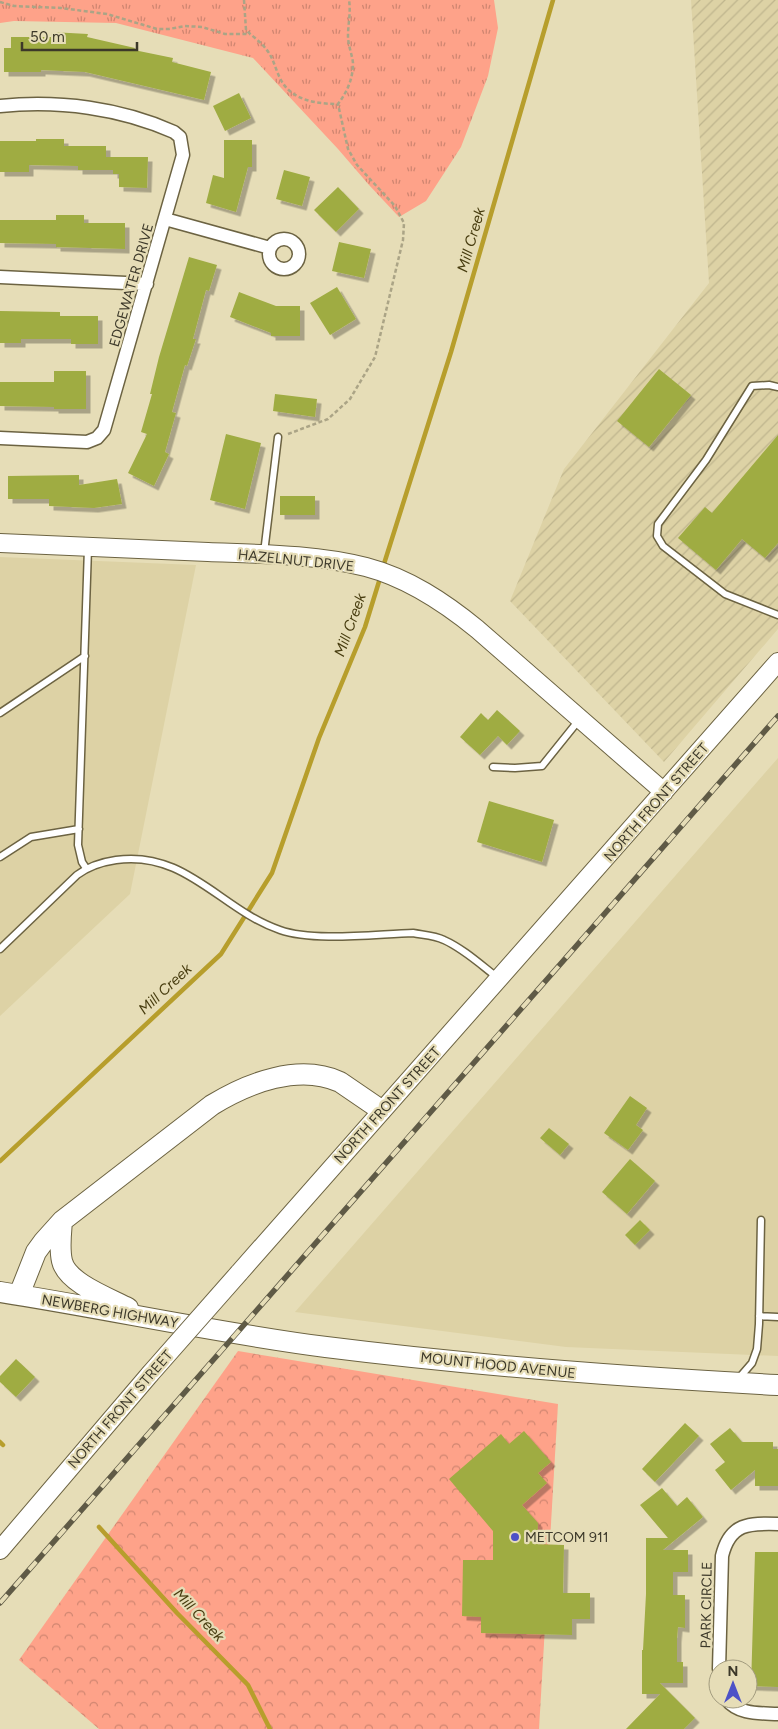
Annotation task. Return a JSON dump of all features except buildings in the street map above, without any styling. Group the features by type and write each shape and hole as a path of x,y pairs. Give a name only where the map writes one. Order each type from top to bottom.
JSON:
{"main road":[{"name":"HAZELNUT DRIVE","path":"0,543 264,554 327,560 366,567 412,585 453,609 664,792"},
{"name":"NORTH FRONT STREET","path":"0,1550 150,1374 381,1110 500,979 778,662"},
{"path":"10,1293 49,1234 62,1221 212,1105 250,1086 290,1076 322,1076 333,1079 349,1088 381,1110"},
{"path":"62,1221 61,1258 64,1267 70,1274 93,1290 147,1317"},
{"name":"NEWBERG HIGHWAY","path":"10,1293 219,1330"},
{"name":"MOUNT HOOD AVENUE","path":"219,1330 325,1347 502,1366 614,1376 778,1385"}],"street":[{"name":"EDGEWATER DRIVE","path":"0,106 54,104 116,113 164,127 174,132 180,137 183,155 104,430 97,438 87,442 0,438"},
{"path":"166,219 270,248"},
{"path":"0,277 147,284"},
{"name":"PARK CIRCLE","path":"719,1659 722,1556 725,1544 738,1528 756,1523 778,1524"},
{"path":"737,1709 746,1712 778,1714"}],"lane":[{"path":"778,387 768,385 752,386 706,460 658,524 657,536 663,546 724,594 778,615"},
{"path":"264,554 278,437"},
{"path":"86,868 79,853 79,829 88,547"},
{"path":"0,713 85,656"},
{"path":"493,768 542,766 580,719"},
{"path":"0,857 31,837 79,829"},
{"path":"0,949 86,868 125,859 155,861 172,867 193,878 255,918 280,930 307,935 413,933 442,939 456,946 500,979"},
{"path":"735,1383 752,1364 757,1349 761,1220"},
{"path":"759,1316 778,1317"}],"path":[{"path":"244,0 246,30 266,48 280,80 292,93 308,101 338,104"},
{"path":"338,104 345,95 351,81 353,64 348,37 349,0"},
{"path":"0,2 14,6 61,8 107,14 157,29 185,26 202,27 225,34 250,34"},
{"path":"278,437 328,419 350,399 375,357 403,240 404,223 395,206 357,165 348,149 338,104"}],"shaded area":[{"path":"691,0 778,0 778,629 664,762 510,601 564,469 709,283"},
{"path":"0,557 196,565 130,894 0,1016"},
{"path":"778,758 778,1356 566,1347 295,1312"}],"green space":[{"path":"0,0 494,0 498,28 488,76 461,147 426,201 399,217 253,58 116,23 14,21 0,23"},
{"path":"238,1351 558,1404 539,1729 99,1729 19,1660"}],"waterway":[{"name":"Mill Creek","path":"383,567 451,352 553,0"},
{"name":"Mill Creek","path":"0,1161 221,954 272,873 319,738 365,627 381,575"},
{"name":"Mill Creek","path":"0,1442 3,1445"},
{"name":"Mill Creek","path":"99,1527 177,1613 248,1685 270,1729"}],"railway":[{"path":"0,1603 778,716"}],"place":[{"name":"METCOM 911","path":"515,1537"}]}
